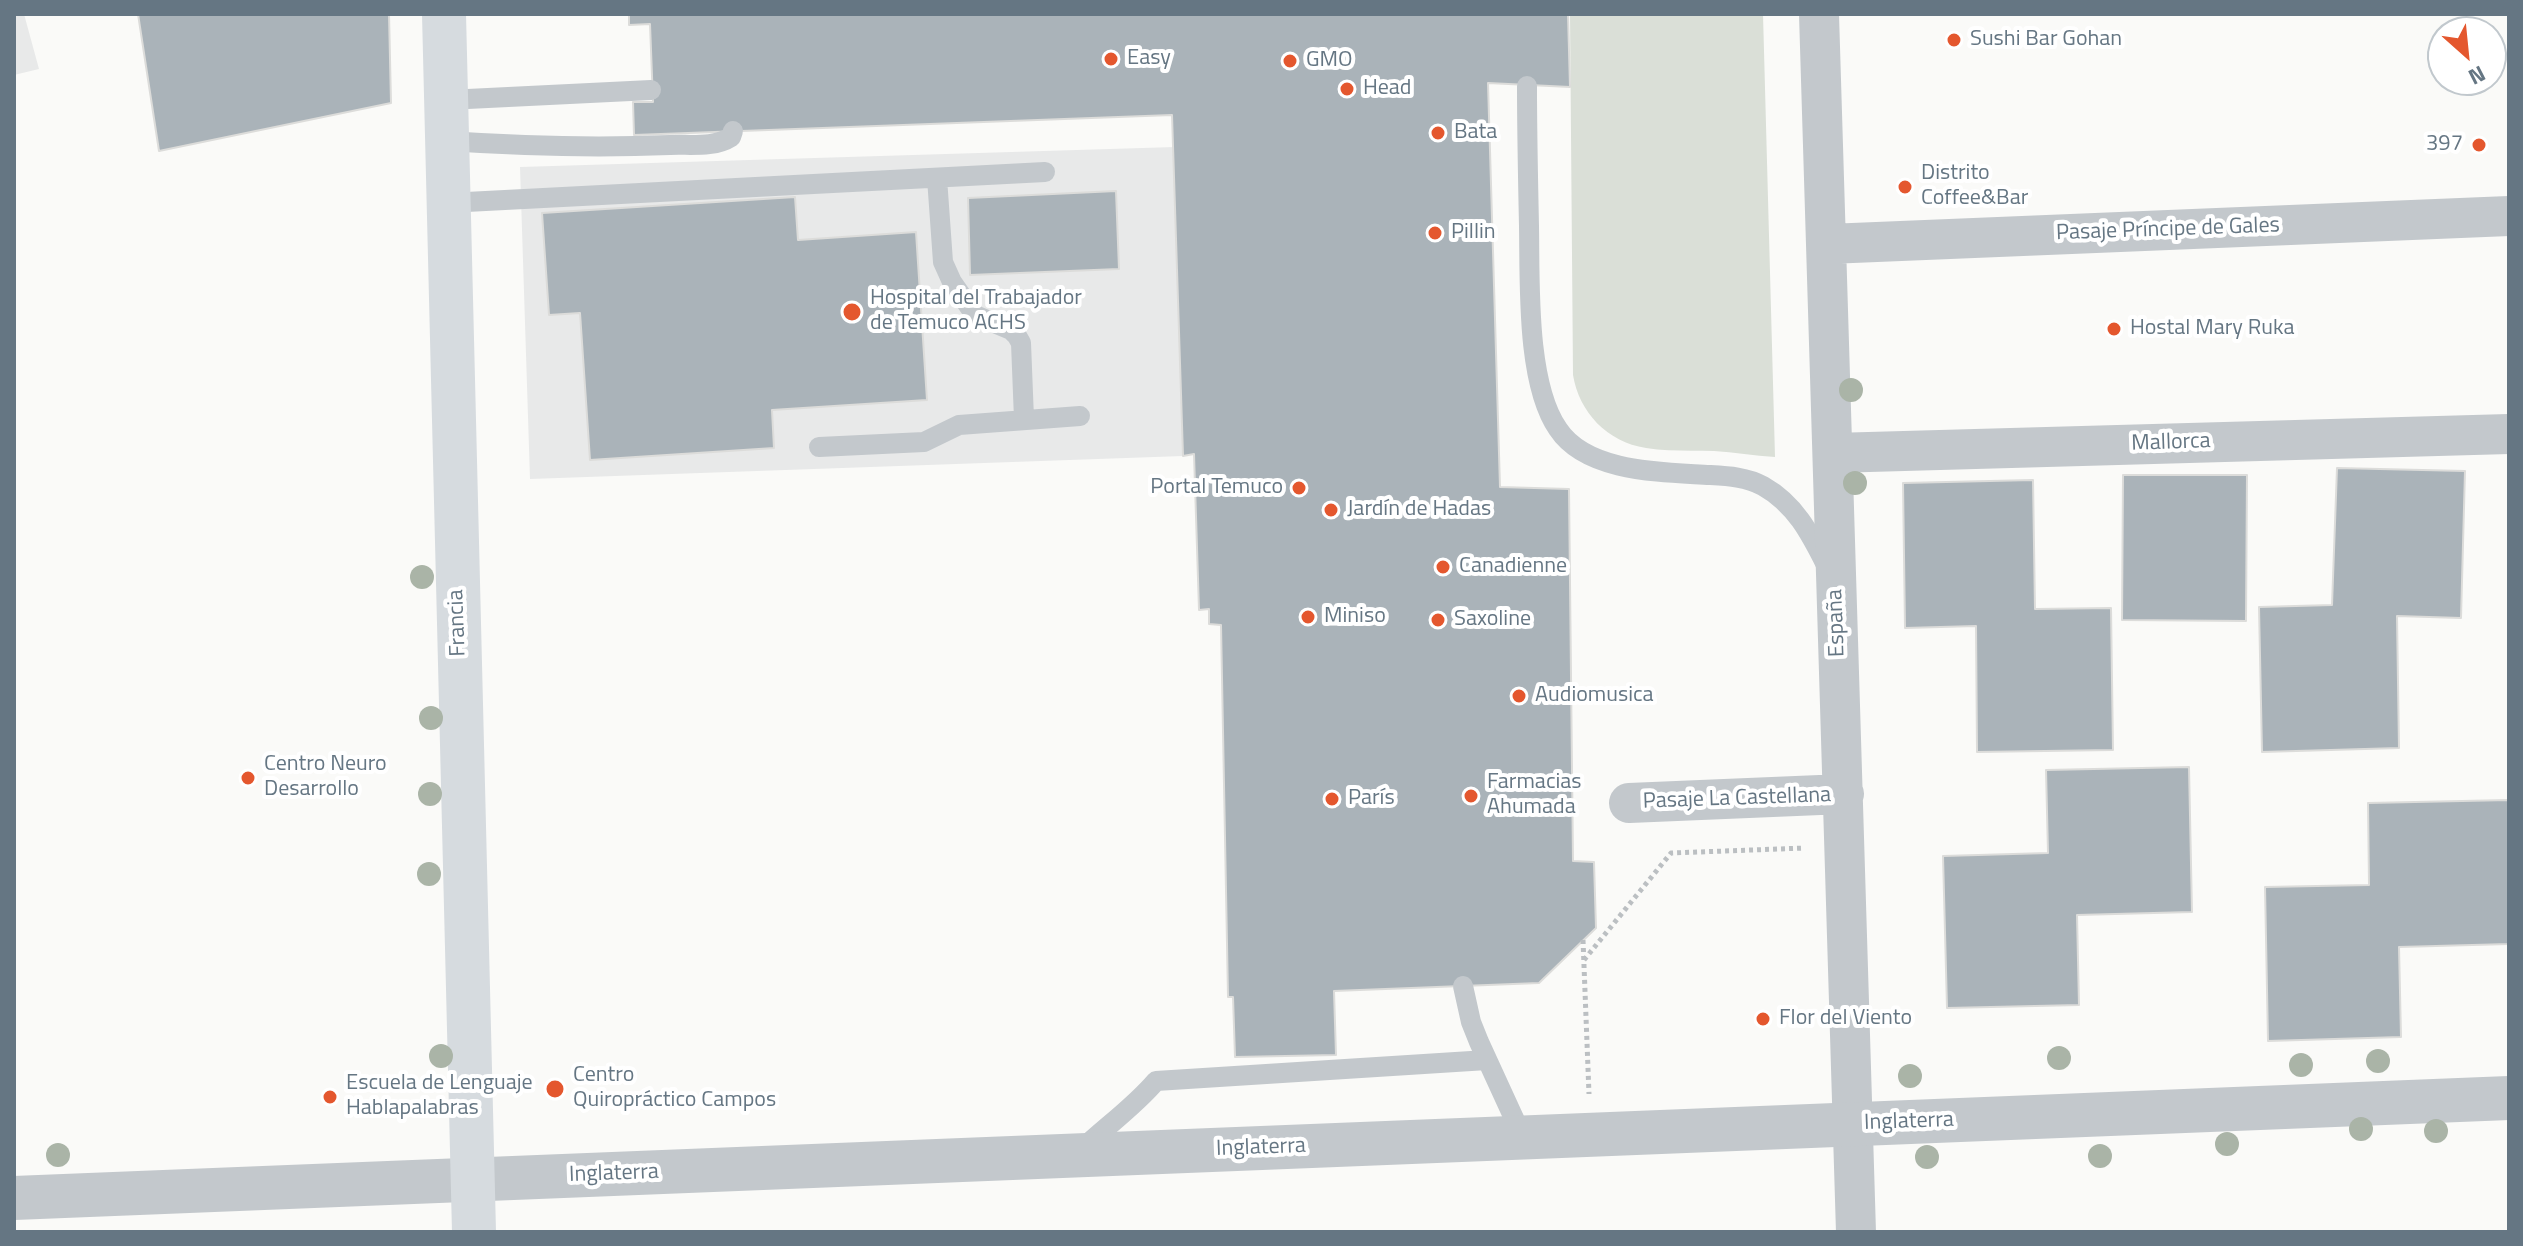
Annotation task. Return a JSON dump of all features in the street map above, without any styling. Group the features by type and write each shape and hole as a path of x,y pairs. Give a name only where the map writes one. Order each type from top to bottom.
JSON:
{"main road":[{"name":"Francia","path":"444,14 474,1232"}],"street":[{"name":"España","path":"1819,14 1856,1232"},
{"name":"Pasaje Príncipe de Gales","path":"1828,244 2509,216"},
{"name":"Mallorca","path":"1833,453 2509,434"},
{"name":"Pasaje La Castellana","path":"1629,803 1844,794"},
{"name":"Inglaterra","path":"14,1198 2509,1098"}],"lane":[{"path":"1527,86 1530,305 1538,376 1546,405 1557,428 1569,443 1589,455 1615,464 1642,470 1737,477 1761,484 1794,509 1811,534 1835,583"},
{"path":"447,121 651,90"},
{"path":"447,121 566,146 717,143 731,137 733,131"},
{"path":"447,203 1045,172"},
{"path":"937,178 943,262 952,282 975,315 1011,330 1021,343 1024,419"},
{"path":"819,447 924,442 959,425 1080,416"},
{"path":"1463,986 1471,1022 1523,1138"},
{"path":"1076,1155 1138,1103 1156,1081 1487,1060"}],"path":[{"path":"1584,960 1671,853 1846,846"},
{"path":"1583,940 1590,1135"}],"shaded area":[{"path":"14,14 24,14 39,69 14,75"},
{"path":"1570,14 1763,14 1775,457 1632,445 1607,432 1581,401 1573,375"},
{"name":"Hospital del Trabajador de Temuco ACHS","path":"1175,147 1183,456 530,479 520,167"}],"building":[{"path":"138,14 389,14 391,103 159,151"},
{"path":"629,14 1568,14 1570,87 1488,83 1500,487 1569,489 1573,861 1594,862 1596,928 1539,983 1334,991 1336,1055 1235,1057 1233,997 1228,997 1221,625 1209,624 1209,609 1199,610 1194,454 1183,456 1172,115 634,135 633,102 653,102 650,24 629,25"},
{"path":"1116,191 1119,269 970,275 968,198"},
{"path":"795,197 798,240 916,232 927,400 772,410 774,448 590,460 580,313 549,315 542,213"},
{"path":"2337,468 2465,471 2461,618 2397,616 2399,748 2262,752 2259,607 2332,605"},
{"path":"2123,475 2247,475 2246,621 2122,620"},
{"path":"2033,480 2035,609 2111,608 2113,750 1977,752 1976,626 1905,628 1903,483"},
{"path":"2189,767 2192,912 2077,915 2079,1005 1947,1008 1943,856 2048,853 2046,770"},
{"path":"2509,800 2509,944 2399,947 2401,1037 2268,1041 2265,887 2369,885 2368,803"}],"place":[{"name":"Sushi Bar Gohan","path":"1954,40"},
{"name":"Easy","path":"1111,59"},
{"name":"GMO","path":"1290,61"},
{"name":"Head","path":"1347,89"},
{"name":"Bata","path":"1438,133"},
{"name":"397","path":"2479,145"},
{"name":"Distrito Coffee&Bar","path":"1905,187"},
{"name":"Pillin","path":"1435,233"},
{"name":"Hospital del Trabajador de Temuco ACHS","path":"852,312"},
{"name":"Hostal Mary Ruka","path":"2114,329"},
{"name":"Portal Temuco","path":"1299,488"},
{"name":"Jardín de Hadas","path":"1331,510"},
{"name":"Canadienne","path":"1443,567"},
{"name":"Miniso","path":"1308,617"},
{"name":"Saxoline","path":"1438,620"},
{"name":"Audiomusica","path":"1519,696"},
{"name":"Centro Neuro Desarrollo","path":"248,778"},
{"name":"Farmacias Ahumada","path":"1471,796"},
{"name":"París","path":"1332,799"},
{"name":"Flor del Viento","path":"1763,1019"},
{"name":"Centro Quiropráctico Campos","path":"555,1089"},
{"name":"Escuela de Lenguaje Hablapalabras","path":"330,1097"}]}
